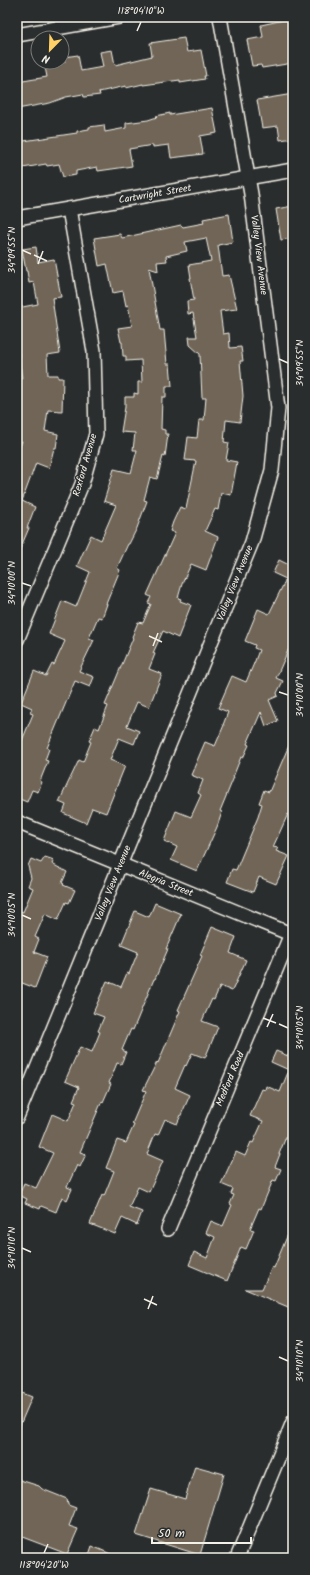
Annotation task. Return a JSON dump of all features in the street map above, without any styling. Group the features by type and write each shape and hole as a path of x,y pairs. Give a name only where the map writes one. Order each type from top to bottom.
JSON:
{"street":[{"path":"17,35 119,17"},
{"name":"Valley View Avenue","path":"17,1117 252,542 272,470 278,408 248,177 220,17"},
{"name":"Cartwright Street","path":"17,218 293,170"},
{"name":"Rexford Avenue","path":"17,640 82,484 96,434 94,351 69,209"},
{"name":"Alegria Street","path":"17,822 292,933"},
{"name":"Medford Road","path":"168,1229 292,933"},
{"path":"237,1558 293,1422"}],"building":[{"path":"293,18 293,63 262,68 261,65 252,66 247,40 263,37 261,25"},
{"path":"184,38 187,52 201,50 206,76 204,76 205,79 180,83 180,80 143,84 126,88 126,86 99,92 100,95 84,97 83,94 66,97 50,103 17,109 17,82 47,77 46,70 70,70 70,56 78,55 81,71 103,67 100,52 112,50 115,65 152,56 150,43"},
{"path":"293,94 293,138 280,140 278,126 262,128 257,100"},
{"path":"212,108 217,133 200,136 203,154 171,158 169,145 153,147 153,145 129,149 132,166 98,171 97,167 76,171 76,175 63,177 59,164 47,166 46,164 17,169 17,142 77,133 77,131 89,129 89,127 104,125 105,132 126,128 126,123 148,120 157,117 156,116"},
{"path":"293,206 293,238 281,240 276,209"},
{"path":"229,214 233,242 218,245 222,276 229,275 237,309 220,311 223,334 229,333 230,348 241,347 243,361 240,361 243,396 240,422 226,420 224,442 229,443 226,460 237,462 231,495 221,493 218,510 215,509 205,531 218,537 206,570 191,564 182,584 178,598 181,599 180,601 191,605 178,638 163,631 153,653 155,654 149,669 162,674 149,707 137,702 127,726 139,731 134,744 119,738 110,760 125,766 106,813 92,808 86,823 63,813 66,805 59,802 79,760 83,762 95,727 99,729 108,706 105,705 133,638 132,637 138,622 143,623 151,604 148,603 151,597 147,595 175,533 170,531 173,522 180,507 186,509 196,461 185,460 188,437 197,438 199,420 204,420 206,398 202,398 200,354 190,345 189,337 197,337 193,313 188,314 187,301 194,300 189,265 211,261 206,238 185,242 187,251 166,256 167,261 157,262 158,271 149,268 160,330 164,330 167,364 170,364 172,386 166,386 166,397 162,397 161,429 165,430 165,434 168,434 165,457 163,456 157,479 150,477 144,500 147,501 137,528 117,568 120,570 102,618 98,617 89,638 94,640 79,671 94,677 90,687 75,681 47,748 49,749 45,760 48,761 40,781 42,782 38,792 32,790 27,802 17,798 17,741 21,743 33,714 30,713 32,708 21,703 34,671 46,676 52,664 54,665 65,641 49,634 62,601 76,607 90,572 77,566 91,535 101,540 116,505 104,501 114,469 131,473 137,450 133,450 135,433 121,432 125,397 134,397 134,393 138,394 138,382 142,382 141,360 126,361 126,356 123,356 122,342 118,328 132,326 128,305 126,306 123,291 113,293 107,264 99,266 94,238 120,234 122,238 181,225 183,227 204,223 203,219"},
{"path":"36,247 38,262 54,259 61,297 52,298 60,353 47,355 48,375 58,375 58,378 63,378 62,411 48,410 45,431 58,434 56,448 54,448 49,468 36,463 22,501 35,507 27,528 29,528 17,556 17,456 22,441 17,441 17,412 19,412 18,378 22,379 17,339 17,308 38,304 34,282 29,283 22,249"},
{"path":"279,560 291,566 293,562 293,639 276,678 283,681 277,693 278,696 269,700 278,721 266,726 261,712 247,744 249,745 243,758 241,757 233,777 220,811 222,812 217,827 197,871 171,860 177,847 164,841 176,811 191,817 201,795 198,793 203,780 191,775 205,742 215,746 224,725 228,712 218,708 232,676 246,682 255,661 259,650 254,648 255,645 245,641 258,609 269,614 286,579 273,573"},
{"path":"293,736 293,816 288,814 273,847 278,848 276,851 289,856 276,884 259,877 253,892 227,882 232,869 236,870 258,817 262,804 259,803 264,790 269,792"},
{"path":"45,857 54,860 52,864 67,872 62,883 64,884 63,885 75,890 69,903 66,902 58,920 45,914 35,937 39,939 34,952 47,957 35,988 17,981 17,918 20,911 23,912 33,888 28,886 31,878 28,866 31,859 41,863"},
{"path":"155,903 181,914 166,949 168,949 133,1030 131,1029 122,1050 126,1052 121,1064 117,1063 109,1083 111,1084 80,1152 86,1154 80,1167 77,1165 67,1187 72,1189 67,1200 62,1197 56,1212 41,1206 40,1209 25,1203 27,1199 19,1195 24,1183 36,1188 53,1153 39,1147 52,1114 68,1121 76,1102 73,1101 79,1087 65,1081 80,1047 92,1052 104,1017 93,1013 107,981 121,987 127,973 129,974 138,952 121,945 135,911 149,917"},
{"path":"212,927 236,937 230,953 246,960 232,991 220,986 202,1021 218,1027 205,1058 192,1053 175,1088 190,1095 177,1124 165,1119 158,1135 155,1134 147,1154 163,1161 149,1192 138,1187 129,1207 142,1212 137,1225 122,1218 115,1234 90,1224 102,1195 104,1196 114,1171 106,1168 117,1140 126,1143 134,1125 132,1124 146,1091 143,1090 157,1062 158,1063 180,1011 178,1010 202,956 200,955"},
{"path":"276,1051 293,1058 293,1120 275,1167 281,1169 276,1181 273,1180 261,1209 259,1208 250,1229 254,1230 246,1249 241,1247 227,1281 189,1265 194,1252 207,1258 215,1237 206,1233 211,1221 223,1226 232,1205 230,1204 234,1195 231,1194 233,1189 221,1184 236,1152 245,1156 263,1121 250,1116 262,1089 265,1090 266,1086 280,1092 289,1070 271,1062"},
{"path":"293,1222 293,1309 245,1289 262,1289 272,1267 274,1268"},
{"path":"17,1391 32,1397 17,1432"},
{"path":"195,1466 224,1474 200,1555 136,1535 151,1489 185,1499"},
{"path":"17,1479 39,1486 42,1489 67,1499 68,1505 76,1508 69,1526 78,1529 67,1554 17,1535"},
{"path":"92,1546 120,1558 88,1558"}]}
